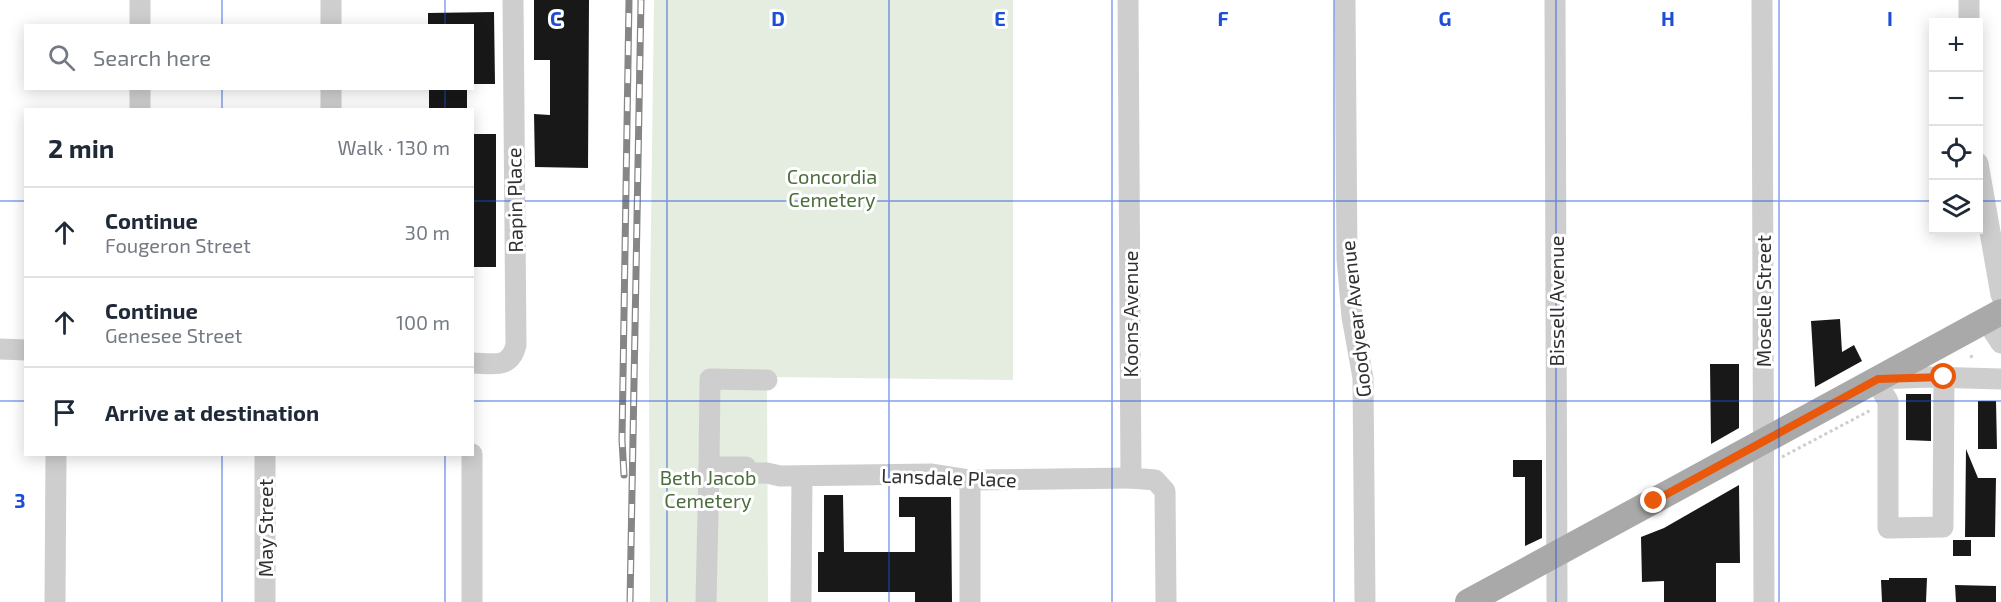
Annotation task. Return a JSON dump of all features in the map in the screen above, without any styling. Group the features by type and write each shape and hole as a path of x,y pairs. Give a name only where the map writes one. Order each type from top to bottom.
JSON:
{"main road":[{"path":"1468,602 1557,554 1773,450 1881,387 1994,316"}],"street":[{"path":"140,0 140,24"},
{"path":"331,24 332,0"},
{"name":"Rapin Place","path":"474,363 504,363 514,353 516,345 513,0"},
{"name":"Koons Avenue","path":"1128,0 1131,478"},
{"name":"Goodyear Avenue","path":"1345,0 1347,269 1352,316 1363,378 1365,602"},
{"name":"Bissell Avenue","path":"1555,0 1557,602"},
{"name":"Moselle Street","path":"1761,0 1773,450 1764,602"},
{"path":"1969,0 1969,18"},
{"path":"140,90 140,108"},
{"path":"331,90 331,108"},
{"path":"1981,180 2001,295"},
{"path":"1994,316 2001,343"},
{"path":"0,349 24,350"},
{"path":"1944,377 1943,527 1888,528 1881,387 1944,377 2001,379"},
{"path":"706,602 710,379 767,380"},
{"path":"55,602 56,456"},
{"name":"May Street","path":"264,602 265,456"},
{"path":"472,456 472,602"},
{"name":"Lansdale Place","path":"709,467 746,467 747,473 802,476 932,474 970,480 1131,478"},
{"path":"801,602 802,476"},
{"path":"1131,478 1155,480 1165,491 1166,602"},
{"path":"970,480 970,602"}],"path":[{"path":"1970,357 1975,355"},
{"path":"1773,450 1881,387"}],"green space":[{"name":"Concordia Cemetery","path":"654,0 1013,0 1013,380 767,377 768,602 650,602 649,375"}],"building":[{"path":"534,0 589,0 588,168 535,167 534,114 550,115 550,60 534,60"},
{"path":"494,12 495,84 474,84 474,24 428,24 428,13"},
{"path":"429,90 467,90 467,108 429,108"},
{"path":"474,134 496,134 496,267 474,267"},
{"path":"1840,319 1842,352 1854,345 1862,361 1815,387 1811,321"},
{"path":"1710,364 1739,364 1739,428 1711,444"},
{"path":"1906,394 1931,394 1931,441 1906,440"},
{"path":"1978,401 1996,401 1997,449 1978,449"},
{"path":"1966,449 1978,478 1996,478 1995,537 1965,537"},
{"path":"1513,460 1542,460 1542,538 1525,546 1525,477 1513,477"},
{"path":"1739,485 1740,563 1716,563 1716,602 1664,602 1664,581 1642,582 1641,537 1664,528"},
{"path":"824,495 843,495 844,552 915,552 915,517 899,517 899,497 951,497 952,602 915,602 915,592 818,592 818,552 824,552"},
{"path":"1953,540 1971,540 1971,556 1953,556"},
{"path":"1889,578 1927,578 1926,602 1882,602 1881,580 1889,580"},
{"path":"1955,585 1996,586 1996,602 1956,602"}],"railway":[{"path":"624,475 622,440 629,0"},
{"path":"630,602 641,0"}],"route":[{"path":"1654,501 1878,379 1944,377"}],"park label":[{"name":"Beth Jacob Cemetery","path":"708,488"}]}
